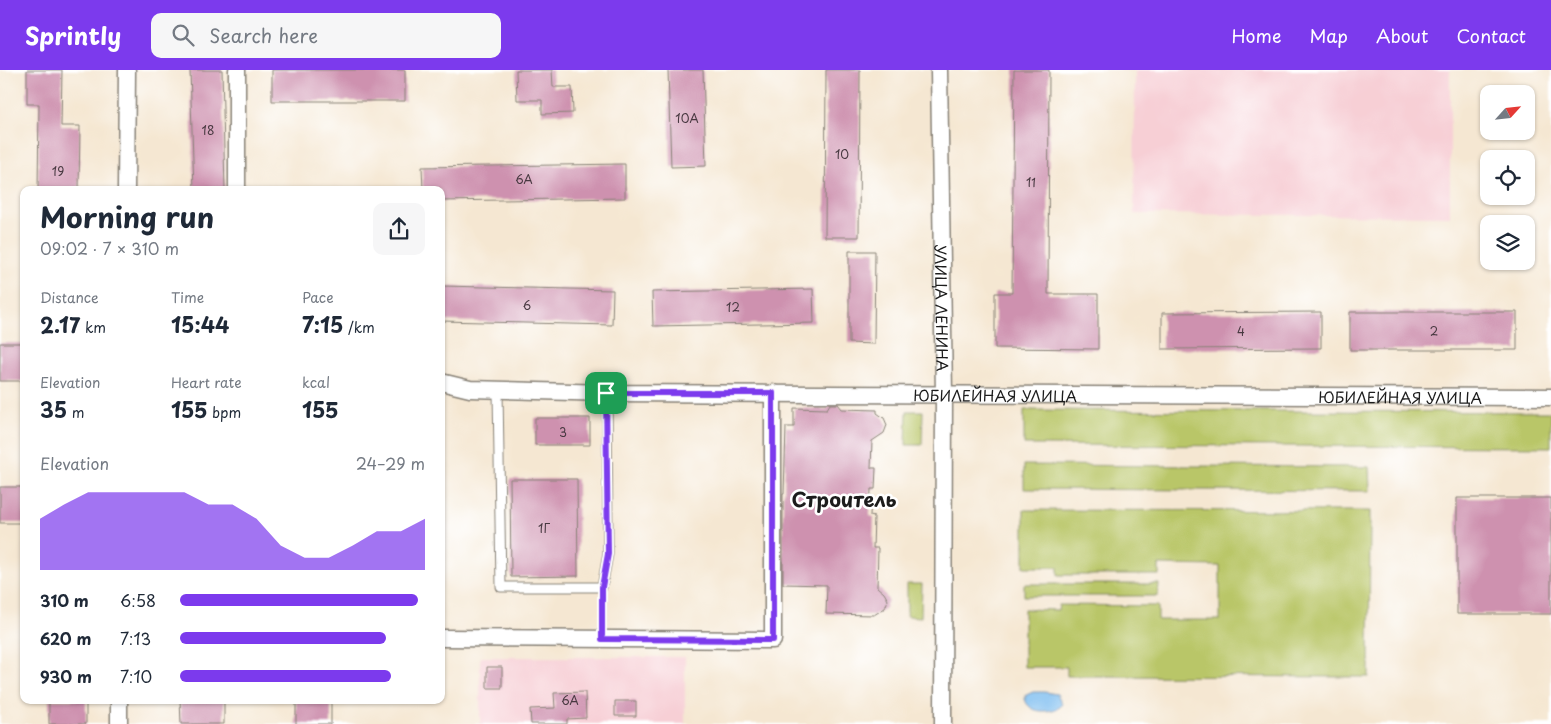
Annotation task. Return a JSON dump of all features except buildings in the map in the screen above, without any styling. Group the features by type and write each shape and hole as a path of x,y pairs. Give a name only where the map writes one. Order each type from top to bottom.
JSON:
{"street":[{"path":"126,186 127,70"},
{"path":"236,70 237,186"},
{"name":"УЛИЦА ЛЕНИНА","path":"939,70 944,394 943,724"},
{"name":"ЮБИЛЕЙНАЯ УЛИЦА","path":"445,383 470,389 498,391 606,393 1551,397"},
{"path":"445,638 773,640 773,393"},
{"path":"119,724 120,704"}],"lane":[{"path":"498,391 501,587 602,587 608,554 606,393"}],"path":[{"path":"602,587 602,639"}],"shaded area":[{"path":"1135,70 1450,70 1450,216 1134,214"},
{"path":"480,657 685,657 685,724 480,724"}],"green space":[{"path":"1024,410 1551,412 1551,447 1024,445"},
{"path":"907,411 923,411 922,445 906,445"},
{"path":"1024,465 1369,467 1370,491 1024,489"},
{"path":"1024,510 1370,511 1369,677 1067,676 1067,667 1024,667 1024,609 1058,610 1059,605 1158,606 1158,620 1220,620 1220,566 1159,565 1159,575 1058,575 1058,567 1024,567"},
{"path":"907,584 922,584 921,617 907,616"},
{"path":"1024,584 1159,584 1158,596 1024,596"}],"water":[{"path":"1033,692 1057,694 1062,703 1060,707 1050,710 1035,710 1027,704 1025,699 1026,695"}],"district":[{"name":"Строитель","path":"844,499"}],"route":[{"path":"606,393 773,393 773,640 602,639 602,587 608,554 606,393"}]}
